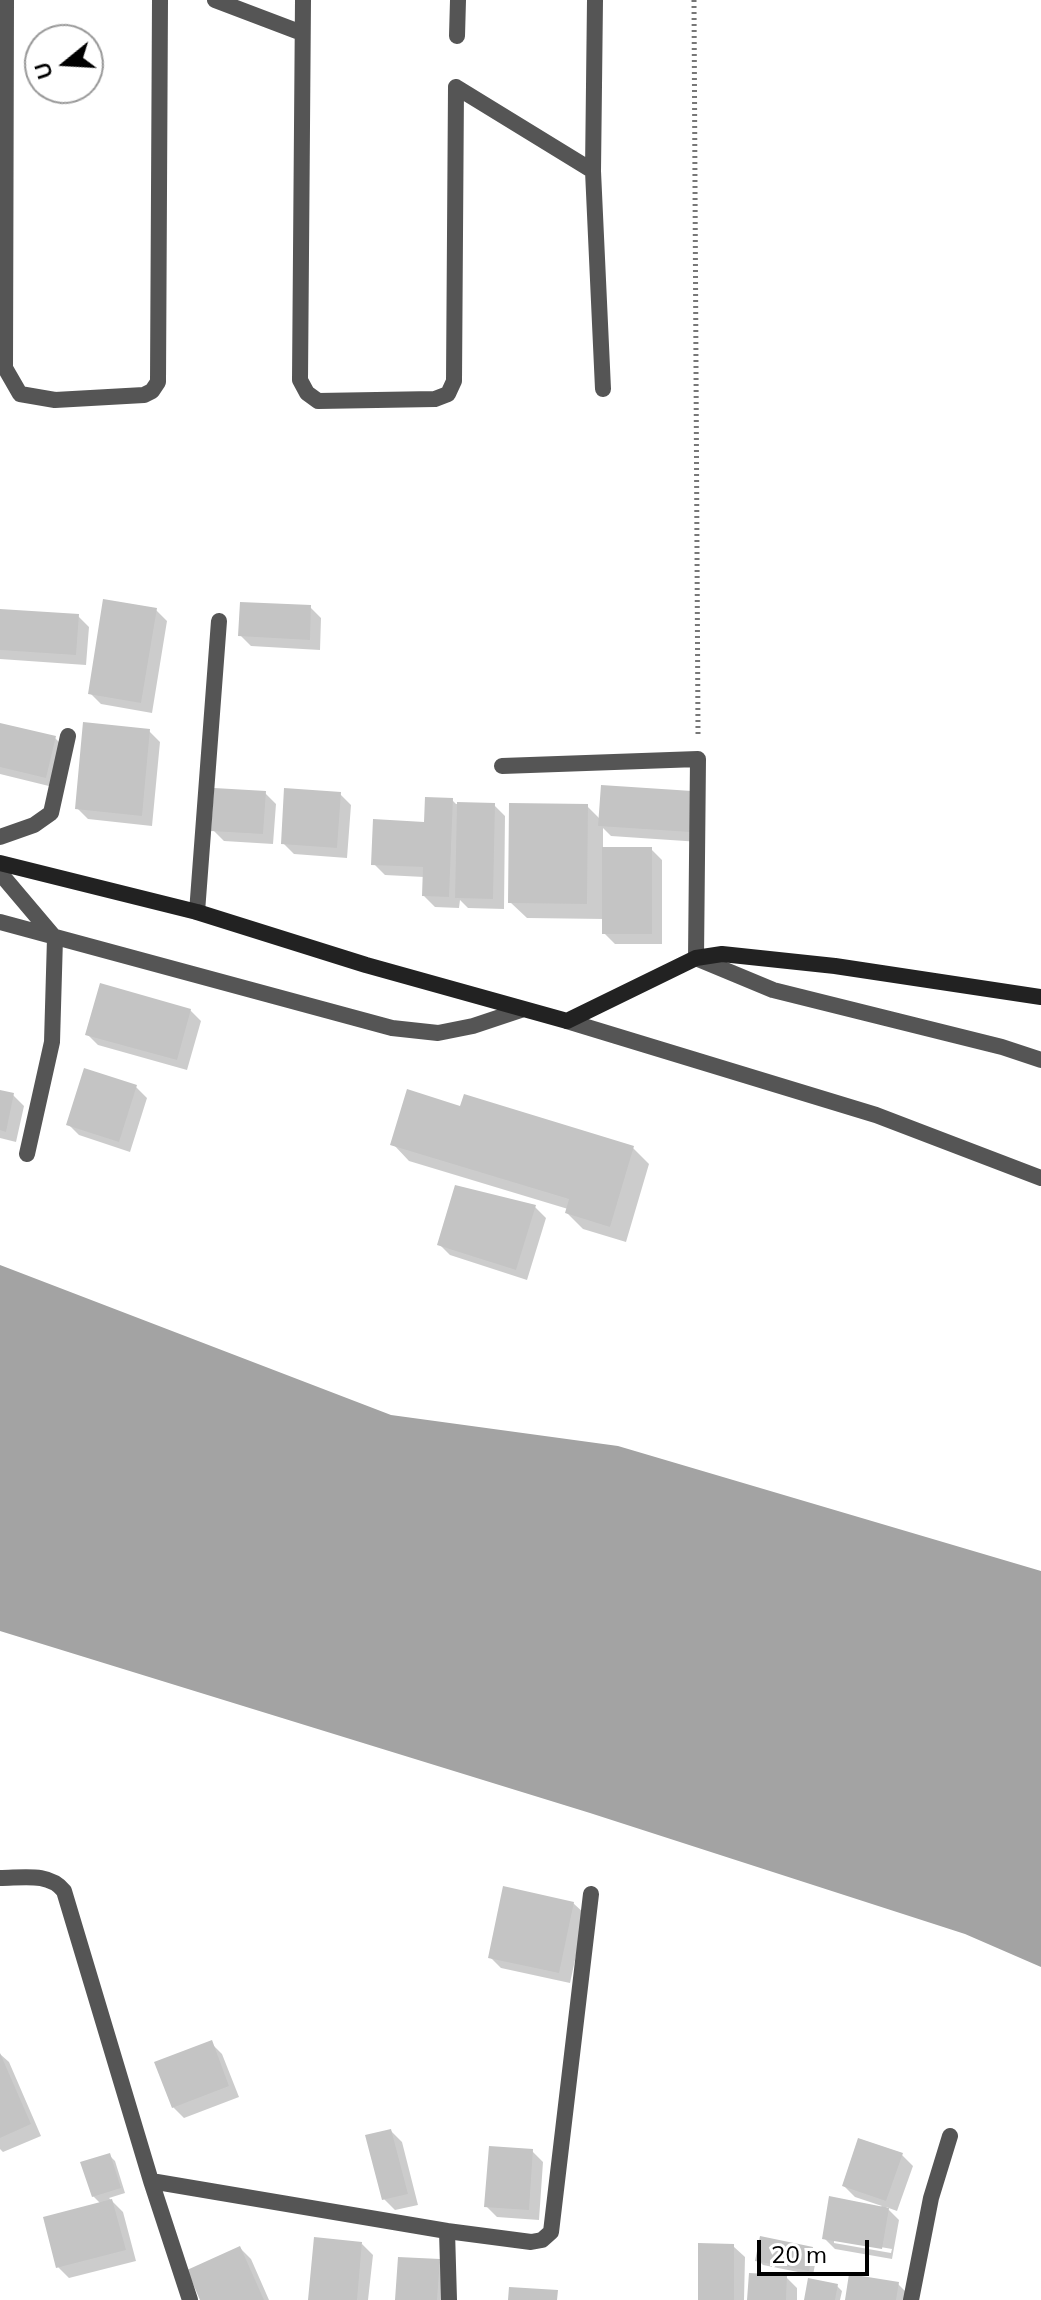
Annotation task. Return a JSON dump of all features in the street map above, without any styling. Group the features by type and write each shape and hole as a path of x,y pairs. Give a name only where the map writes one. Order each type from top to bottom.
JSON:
{"street":[{"path":"6,0 3,67 5,368 20,394 55,400 144,395 152,391 158,382 160,0"},
{"path":"215,0 302,33"},
{"path":"303,0 300,380 307,393 318,401 435,399 448,394 454,381 456,87 593,171"},
{"path":"457,36 458,0"},
{"path":"595,0 593,171 603,389"},
{"path":"197,912 219,621"},
{"path":"0,837 34,825 51,813 68,736"},
{"path":"502,766 698,759 696,958"},
{"path":"0,863 197,912 521,1010 567,1021 876,1115 1041,1178"},
{"path":"0,873 55,938 52,1042 27,1154"},
{"path":"0,922 392,1028 438,1033 473,1026 521,1010"},
{"path":"567,1021 696,958 722,954 1041,997"},
{"path":"696,958 773,990 987,1043 1041,1060"},
{"path":"0,1878 56,1881 64,1891 190,2300"},
{"path":"151,2181 447,2231 531,2242 542,2240 551,2232 591,1894"},
{"path":"911,2300 931,2198 950,2136"},
{"path":"447,2231 449,2300"}],"path":[{"path":"694,0 698,759"}],"shaded area":[{"path":"0,1265 391,1415 618,1446 1041,1571 1041,1967 965,1934 590,1813 0,1631"}],"building":[{"path":"103,599 157,608 141,703 88,694"},
{"path":"240,602 311,605 310,640 238,636"},
{"path":"0,609 79,614 76,655 0,650"},
{"path":"83,722 150,729 142,816 75,809"},
{"path":"0,723 56,736 46,778 0,767"},
{"path":"601,785 692,791 690,832 598,826"},
{"path":"214,788 266,791 263,834 211,831"},
{"path":"284,788 341,792 337,848 281,844"},
{"path":"425,797 453,798 449,897 422,896 423,867 371,865 373,819 424,822"},
{"path":"457,802 495,803 493,899 455,898"},
{"path":"509,803 588,804 587,904 508,903"},
{"path":"602,847 652,847 652,934 602,934"},
{"path":"100,983 191,1009 177,1060 85,1035"},
{"path":"84,1068 137,1085 119,1142 66,1125"},
{"path":"407,1089 460,1106 464,1094 634,1146 610,1227 565,1213 569,1199 390,1145"},
{"path":"0,1090 14,1093 6,1132 0,1130"},
{"path":"455,1185 536,1205 516,1270 437,1245"},
{"path":"503,1886 574,1902 559,1973 488,1958"},
{"path":"212,2040 229,2086 172,2108 154,2062"},
{"path":"0,2053 31,2124 0,2138"},
{"path":"391,2129 408,2194 382,2200 365,2135"},
{"path":"858,2138 903,2153 886,2201 842,2186"},
{"path":"489,2146 533,2149 529,2210 484,2207"},
{"path":"110,2153 121,2188 92,2197 80,2162"},
{"path":"829,2196 889,2208 882,2249 822,2239"},
{"path":"112,2199 126,2250 56,2268 43,2217"},
{"path":"760,2236 813,2247 809,2271 755,2261"},
{"path":"314,2237 362,2242 357,2300 308,2300"},
{"path":"698,2243 734,2244 734,2300 698,2300"},
{"path":"240,2246 264,2300 200,2300 187,2270"},
{"path":"398,2257 440,2259 437,2300 395,2300"},
{"path":"749,2273 787,2275 786,2300 747,2300"},
{"path":"849,2274 899,2282 896,2300 845,2300"},
{"path":"808,2278 838,2284 835,2300 804,2300"},
{"path":"509,2287 558,2290 557,2300 508,2300"}]}
